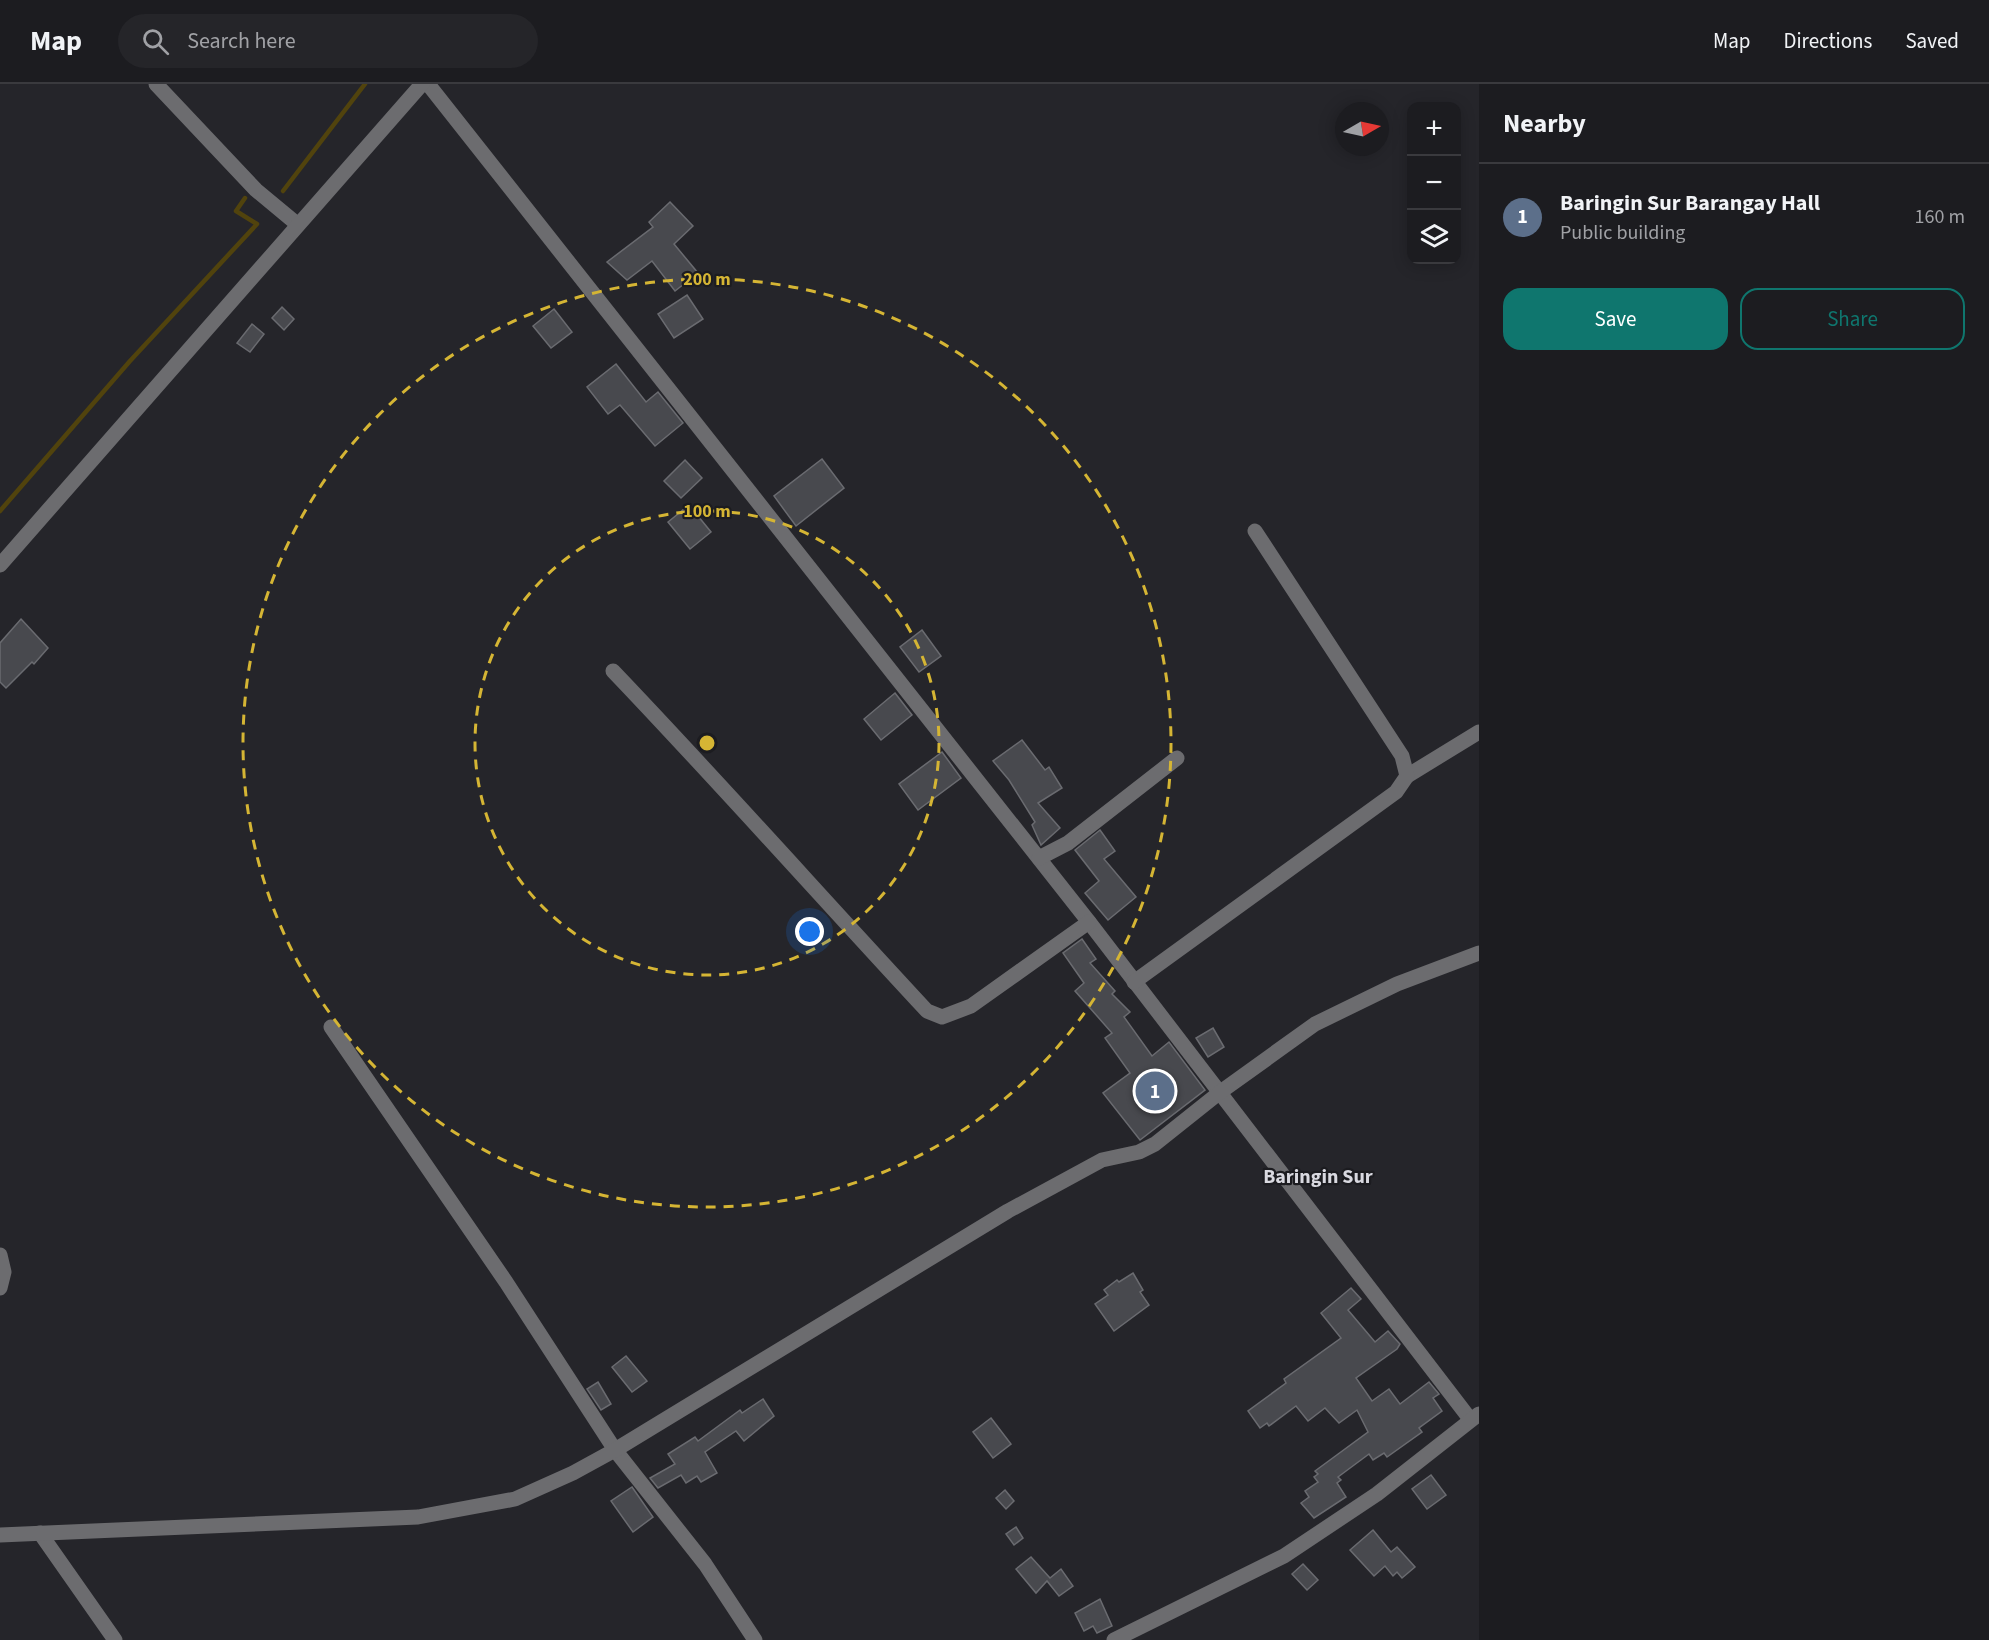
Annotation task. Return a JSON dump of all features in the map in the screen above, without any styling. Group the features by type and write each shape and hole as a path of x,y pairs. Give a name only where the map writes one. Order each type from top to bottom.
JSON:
{"street":[{"path":"156,84 256,190 297,224"},
{"path":"0,565 422,84"},
{"path":"428,84 1039,858 1219,1093 1474,1416 1377,1494 1284,1556 1114,1640"},
{"path":"1255,531 1402,756 1407,776"},
{"path":"613,671 731,795 833,911 927,1011 942,1017 971,1006 1089,922"},
{"path":"1134,982 1396,792 1407,776 1479,732"},
{"path":"1039,858 1068,843 1177,758"},
{"path":"0,1535 418,1517 515,1499 573,1473 615,1450 1008,1211 1102,1160 1139,1152 1155,1144 1219,1093 1315,1024 1397,984 1479,953"},
{"path":"331,1027 506,1282 615,1450 705,1564 755,1640"},
{"path":"0,1256 4,1272 0,1288"},
{"path":"40,1533 115,1640"}],"building":[{"path":"670,202 693,226 674,244 698,273 675,291 652,261 627,280 607,262 653,227 649,222"},
{"path":"687,295 703,319 674,338 658,314"},
{"path":"282,307 294,319 284,330 272,318"},
{"path":"554,309 572,332 551,348 533,326"},
{"path":"252,324 264,334 250,352 237,343"},
{"path":"616,364 646,402 658,392 683,423 655,446 620,405 608,414 587,387"},
{"path":"822,459 844,488 796,526 774,496"},
{"path":"685,460 702,478 681,498 664,481"},
{"path":"689,505 711,532 690,549 668,522"},
{"path":"21,619 48,648 34,664 32,662 6,688 0,682 0,643"},
{"path":"922,630 941,656 919,672 900,647"},
{"path":"895,693 912,715 881,740 864,719"},
{"path":"1022,740 1045,770 1049,767 1062,788 1038,803 1060,828 1041,845 1032,825 1035,822 1009,780 993,761"},
{"path":"942,752 961,778 918,810 899,784"},
{"path":"1100,830 1115,851 1104,859 1136,897 1108,920 1085,893 1099,881 1075,850"},
{"path":"1082,939 1096,959 1090,963 1115,991 1112,994 1130,1012 1124,1017 1152,1056 1169,1042 1205,1090 1140,1140 1103,1093 1130,1073 1105,1038 1112,1033 1075,991 1084,983 1063,953"},
{"path":"1213,1028 1224,1047 1208,1057 1196,1038"},
{"path":"1133,1273 1143,1290 1140,1292 1149,1305 1114,1331 1095,1304 1108,1295 1104,1290 1117,1280 1119,1282"},
{"path":"1351,1288 1361,1299 1348,1310 1375,1342 1388,1331 1400,1344 1397,1349 1356,1378 1372,1401 1389,1389 1400,1404 1429,1382 1439,1394 1433,1398 1442,1411 1419,1428 1422,1432 1387,1457 1384,1453 1373,1460 1369,1454 1338,1477 1341,1480 1337,1483 1346,1497 1314,1518 1301,1503 1309,1497 1305,1491 1318,1482 1314,1477 1318,1474 1315,1471 1368,1432 1357,1410 1339,1423 1325,1408 1308,1421 1296,1406 1269,1426 1267,1423 1260,1428 1248,1411 1286,1383 1284,1379 1341,1338 1321,1313"},
{"path":"626,1356 647,1381 632,1392 612,1367"},
{"path":"598,1382 611,1404 601,1410 587,1389"},
{"path":"763,1399 774,1416 744,1441 736,1431 705,1452 717,1473 701,1482 697,1476 686,1483 681,1475 658,1488 650,1478 675,1464 668,1454 695,1437 698,1441 740,1410 742,1413"},
{"path":"991,1418 1011,1444 993,1458 973,1432"},
{"path":"1431,1475 1446,1495 1427,1509 1412,1489"},
{"path":"632,1487 653,1517 633,1532 611,1501"},
{"path":"1005,1490 1014,1501 1006,1509 996,1498"},
{"path":"1016,1527 1023,1538 1014,1545 1006,1534"},
{"path":"1373,1530 1391,1552 1397,1547 1415,1567 1402,1578 1397,1572 1393,1576 1385,1566 1374,1576 1350,1550"},
{"path":"1031,1557 1050,1578 1061,1569 1073,1586 1059,1596 1047,1581 1036,1593 1016,1569"},
{"path":"1303,1564 1318,1580 1307,1590 1292,1574"},
{"path":"1100,1599 1112,1626 1097,1633 1093,1626 1084,1631 1075,1613"}],"waterway":[{"path":"283,191 365,84"},
{"path":"0,511 130,361 257,224 236,211 245,198"}],"place":[{"name":"Baringin Sur Barangay Hall","path":"1155,1091"}],"district":[{"name":"Baringin Sur","path":"1318,1176"}]}
